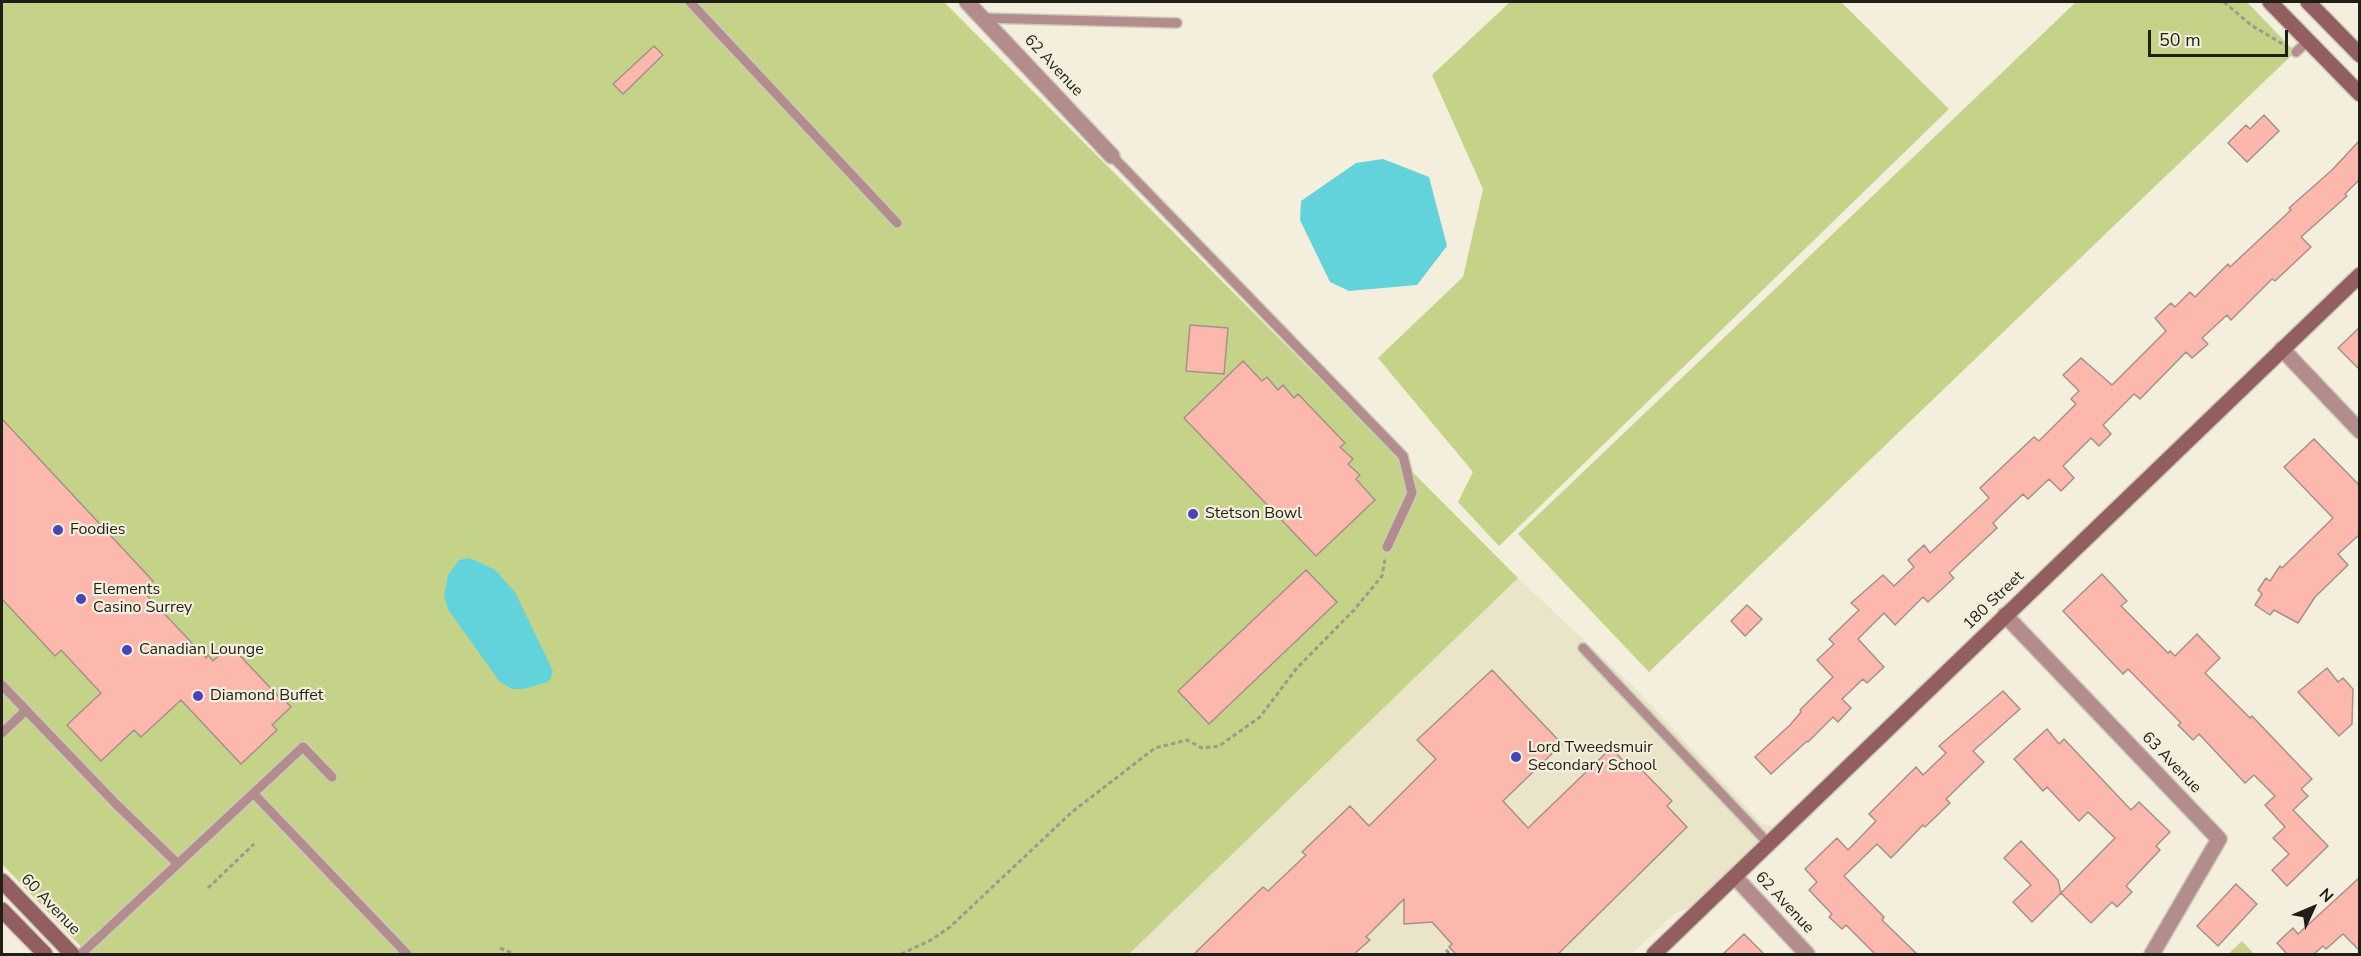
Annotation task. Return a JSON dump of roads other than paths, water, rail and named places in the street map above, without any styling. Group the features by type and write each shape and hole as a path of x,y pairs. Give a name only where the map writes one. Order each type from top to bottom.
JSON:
{"street":[{"name":"62 Avenue","path":"967,2 1112,156"},
{"path":"2270,2 2360,94"},
{"path":"2308,2 2360,55"},
{"name":"180 Street","path":"1654,954 2360,275"},
{"path":"2282,349 2360,431"},
{"name":"63 Avenue","path":"2005,615 2219,839 2152,954"},
{"name":"62 Avenue","path":"1735,877 1807,954"},
{"name":"60 Avenue","path":"2,880 72,954"},
{"path":"2,910 45,954"}],"lane":[{"path":"690,2 897,223"},
{"path":"983,18 1177,23"},
{"path":"2296,52 2308,41"},
{"path":"1112,156 1403,456 1412,493 1387,547"},
{"path":"1583,648 1769,844"},
{"path":"3,689 177,863"},
{"path":"2,733 25,711"},
{"path":"81,954 303,747 332,777"},
{"path":"254,794 407,954"}],"water":[{"path":"1383,159 1429,177 1447,246 1417,285 1349,291 1330,282 1300,220 1301,201 1356,163"},
{"path":"469,558 494,569 515,592 553,671 548,682 523,689 512,689 500,682 449,611 444,597 448,575 459,560"}],"place":[{"name":"Stetson Bowl","path":"1193,514"},
{"name":"Foodies","path":"58,530"},
{"name":"Elements Casino Surrey","path":"81,599"},
{"name":"Canadian Lounge","path":"127,650"},
{"name":"Diamond Buffet","path":"198,696"},
{"name":"Lord Tweedsmuir Secondary School","path":"1516,757"}]}
